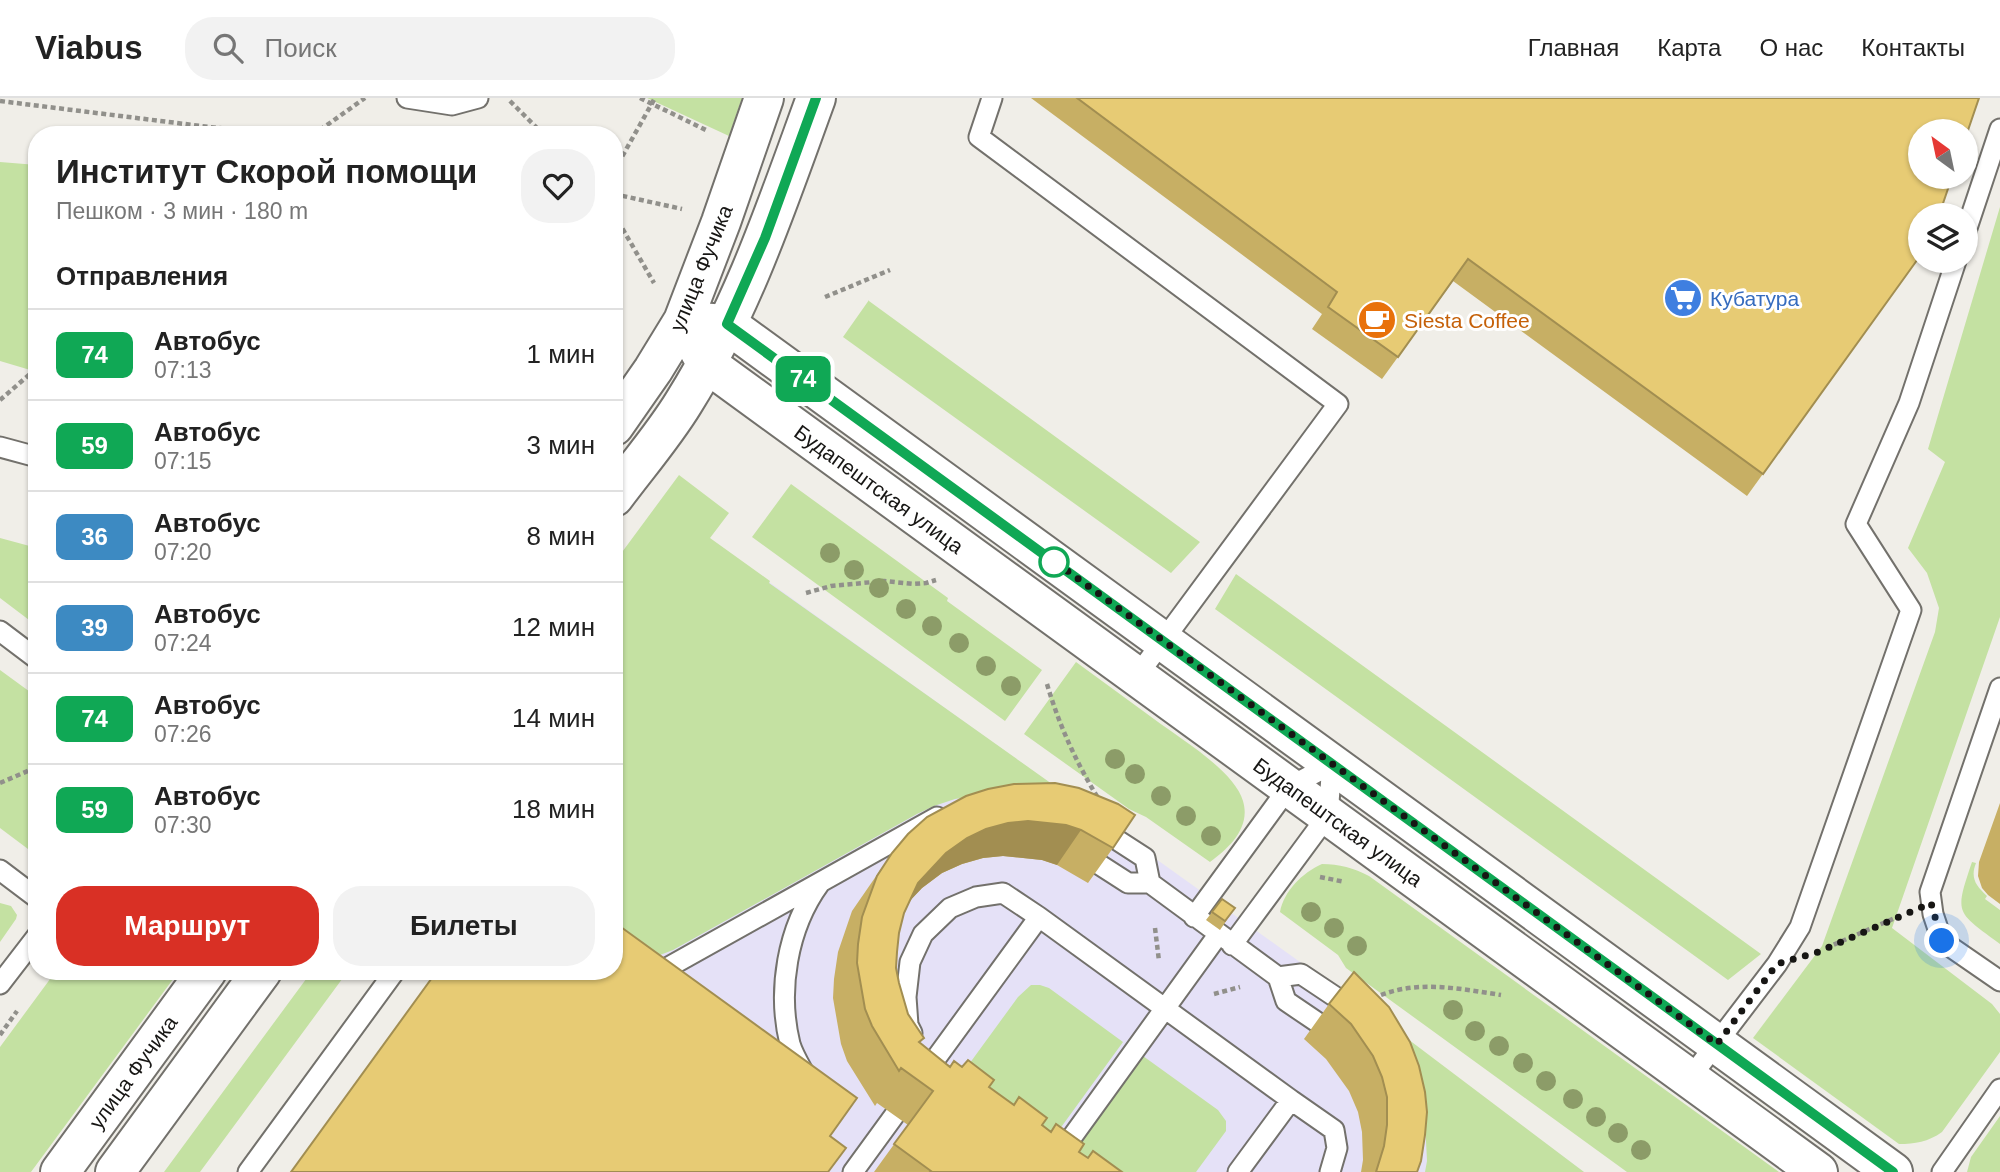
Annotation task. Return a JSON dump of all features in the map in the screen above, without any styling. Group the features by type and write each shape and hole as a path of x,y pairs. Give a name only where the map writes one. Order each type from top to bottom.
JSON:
{"street":[{"name":"улица Фучика","path":"623,413 682,321 721,222 764,98"},
{"name":"улица Фучика","path":"623,485 684,404 727,324 765,238 816,98"},
{"path":"682,321 727,324"},
{"name":"Будапештская улица","path":"682,321 706,363 1690,1078 1832,1159 1893,1172"},
{"name":"Будапештская улица","path":"727,324 1717,1044 1832,1159"},
{"name":"улица Фучика","path":"60,1172 200,980"},
{"path":"116,1172 255,980"}],"lane":[{"path":"407,98 452,104 478,98"},
{"path":"992,98 979,137 1338,404 1137,676"},
{"path":"1975,203 2000,129"},
{"path":"1690,1078 1777,964 1800,927 1911,610 1856,524 1909,403 1952,273"},
{"path":"0,447 28,455"},
{"path":"0,631 28,652"},
{"path":"2000,688 1930,892 1942,941 2000,982"},
{"path":"1194,917 1289,787 1332,764"},
{"path":"1047,1170 1165,1009 1328,815 1332,764"},
{"path":"656,975 919,826 954,811"},
{"path":"1084,818 1145,858 1150,884"},
{"path":"1100,865 1128,883 1150,884 1278,977 1286,1001 1317,1022 1351,1054"},
{"path":"0,870 28,891"},
{"path":"776,1060 813,1087 791,1047 785,1018 785,987 792,940 811,895 822,880"},
{"path":"936,1058 917,1045 908,1025 906,997 910,962 923,934 950,908 976,897 1003,892 1334,1130 1337,1148 1330,1172"},
{"path":"853,1172 1039,917"},
{"path":"0,984 28,948"},
{"path":"1278,977 1301,974 1337,998 1371,1030"},
{"path":"248,1172 388,980"},
{"path":"1942,1172 2000,1089"},
{"path":"1238,1172 1291,1100"}],"path":[{"path":"326,126 365,98"},
{"path":"507,98 535,126"},
{"path":"640,98 710,132"},
{"path":"623,156 655,98"},
{"path":"0,101 201,126"},
{"path":"623,196 693,211"},
{"path":"623,230 657,289"},
{"path":"825,297 890,270"},
{"path":"0,400 28,376"},
{"path":"806,593 831,586 884,581 913,584 940,578"},
{"path":"1048,684 1053,706 1070,747 1102,803"},
{"path":"0,783 28,771"},
{"path":"1777,964 1818,952 1931,903"},
{"path":"1371,999 1391,991 1430,986 1506,995"}],"shaded area":[{"path":"769,582 1360,1005 1584,1172 292,1172 600,980 623,980 623,948"}],"green space":[{"path":"647,98 742,98 729,136"},
{"path":"0,162 28,164 28,369 0,361"},
{"path":"2000,207 2000,617 1892,928 1992,1004 2000,1014 2000,1052 1942,1132 1921,1142 1899,1144 1753,1038 1822,946 1935,632 1939,608 1927,573 1908,548 1945,462 1928,449"},
{"path":"869,300 1200,542 1171,573 843,337"},
{"path":"679,475 729,513 710,538 770,581 769,583 1083,806 980,795 934,806 673,950 660,955 651,954 623,936 623,551"},
{"path":"791,484 1042,670 1005,721 752,537"},
{"path":"0,538 28,546 28,619 0,598"},
{"path":"1236,574 1761,954 1728,980 1215,609"},
{"path":"1076,662 1217,766 1238,789 1245,811 1241,828 1231,844 1210,862 1146,817 1129,809 1024,734"},
{"path":"0,670 28,690 28,849 0,828"},
{"path":"1972,862 1976,863 1975,881 1987,896 1985,899 2000,910 2000,944 1967,918 1963,910 1961,903"},
{"path":"1322,864 1346,867 1369,876 1779,1172 1627,1172 1346,968 1338,955 1280,912 1285,897 1295,884"},
{"path":"0,903 11,906 17,915 0,942"},
{"path":"49,980 172,980 31,1172 0,1172 0,1047"},
{"path":"305,980 341,980 200,1172 164,1172"},
{"path":"1031,985 1049,988 1123,1042 1038,1159 948,1093 1018,997"},
{"path":"1384,1021 1584,1172 1425,1172 1425,1121"},
{"path":"1143,1056 1218,1110 1226,1121 1226,1131 1196,1172 1059,1172"},
{"path":"2000,1116 2000,1172 1967,1172 1971,1157"}],"building":[{"name":"Кубатура","path":"1077,98 1979,98 1972,119 1908,119 1908,189 1948,189 1943,203 1908,203 1908,273 1763,474 1468,259 1398,357 1328,307 1337,292"},
{"path":"1055,783 1079,788 1118,804 1135,815 1113,848 1081,830 1066,825 1028,821 986,829 967,838 946,853 918,883 904,913 896,968 908,1014 924,1038 919,1042 950,1067 954,1061 962,1067 968,1060 994,1080 989,1087 1014,1105 1019,1097 1047,1118 1042,1125 1051,1132 1056,1124 1084,1144 1079,1152 1088,1158 1093,1151 1122,1172 930,1172 894,1144 933,1091 901,1068 899,1071 865,1009 857,963 862,917 877,876 908,834 927,817 966,796 988,789 1014,784"},
{"path":"1222,899 1235,908 1225,921 1212,912"},
{"path":"623,929 857,1098 830,1136 846,1148 828,1172 291,1172 430,980 623,980"},
{"path":"1354,972 1389,1007 1410,1042 1419,1066 1427,1112 1421,1161 1417,1172 1376,1172 1387,1125 1387,1097 1382,1077 1373,1056 1351,1024 1329,1004"}],"bus line":[{"name":"74","path":"816,98 765,238 727,324 1893,1172"}],"place":[{"name":"Кубатура","path":"1683,298"},
{"name":"Siesta Coffee","path":"1377,320"}],"route":[{"path":"1054,562 1051,559 1717,1044 1777,964 1818,952 1931,903 1942,941"}]}
